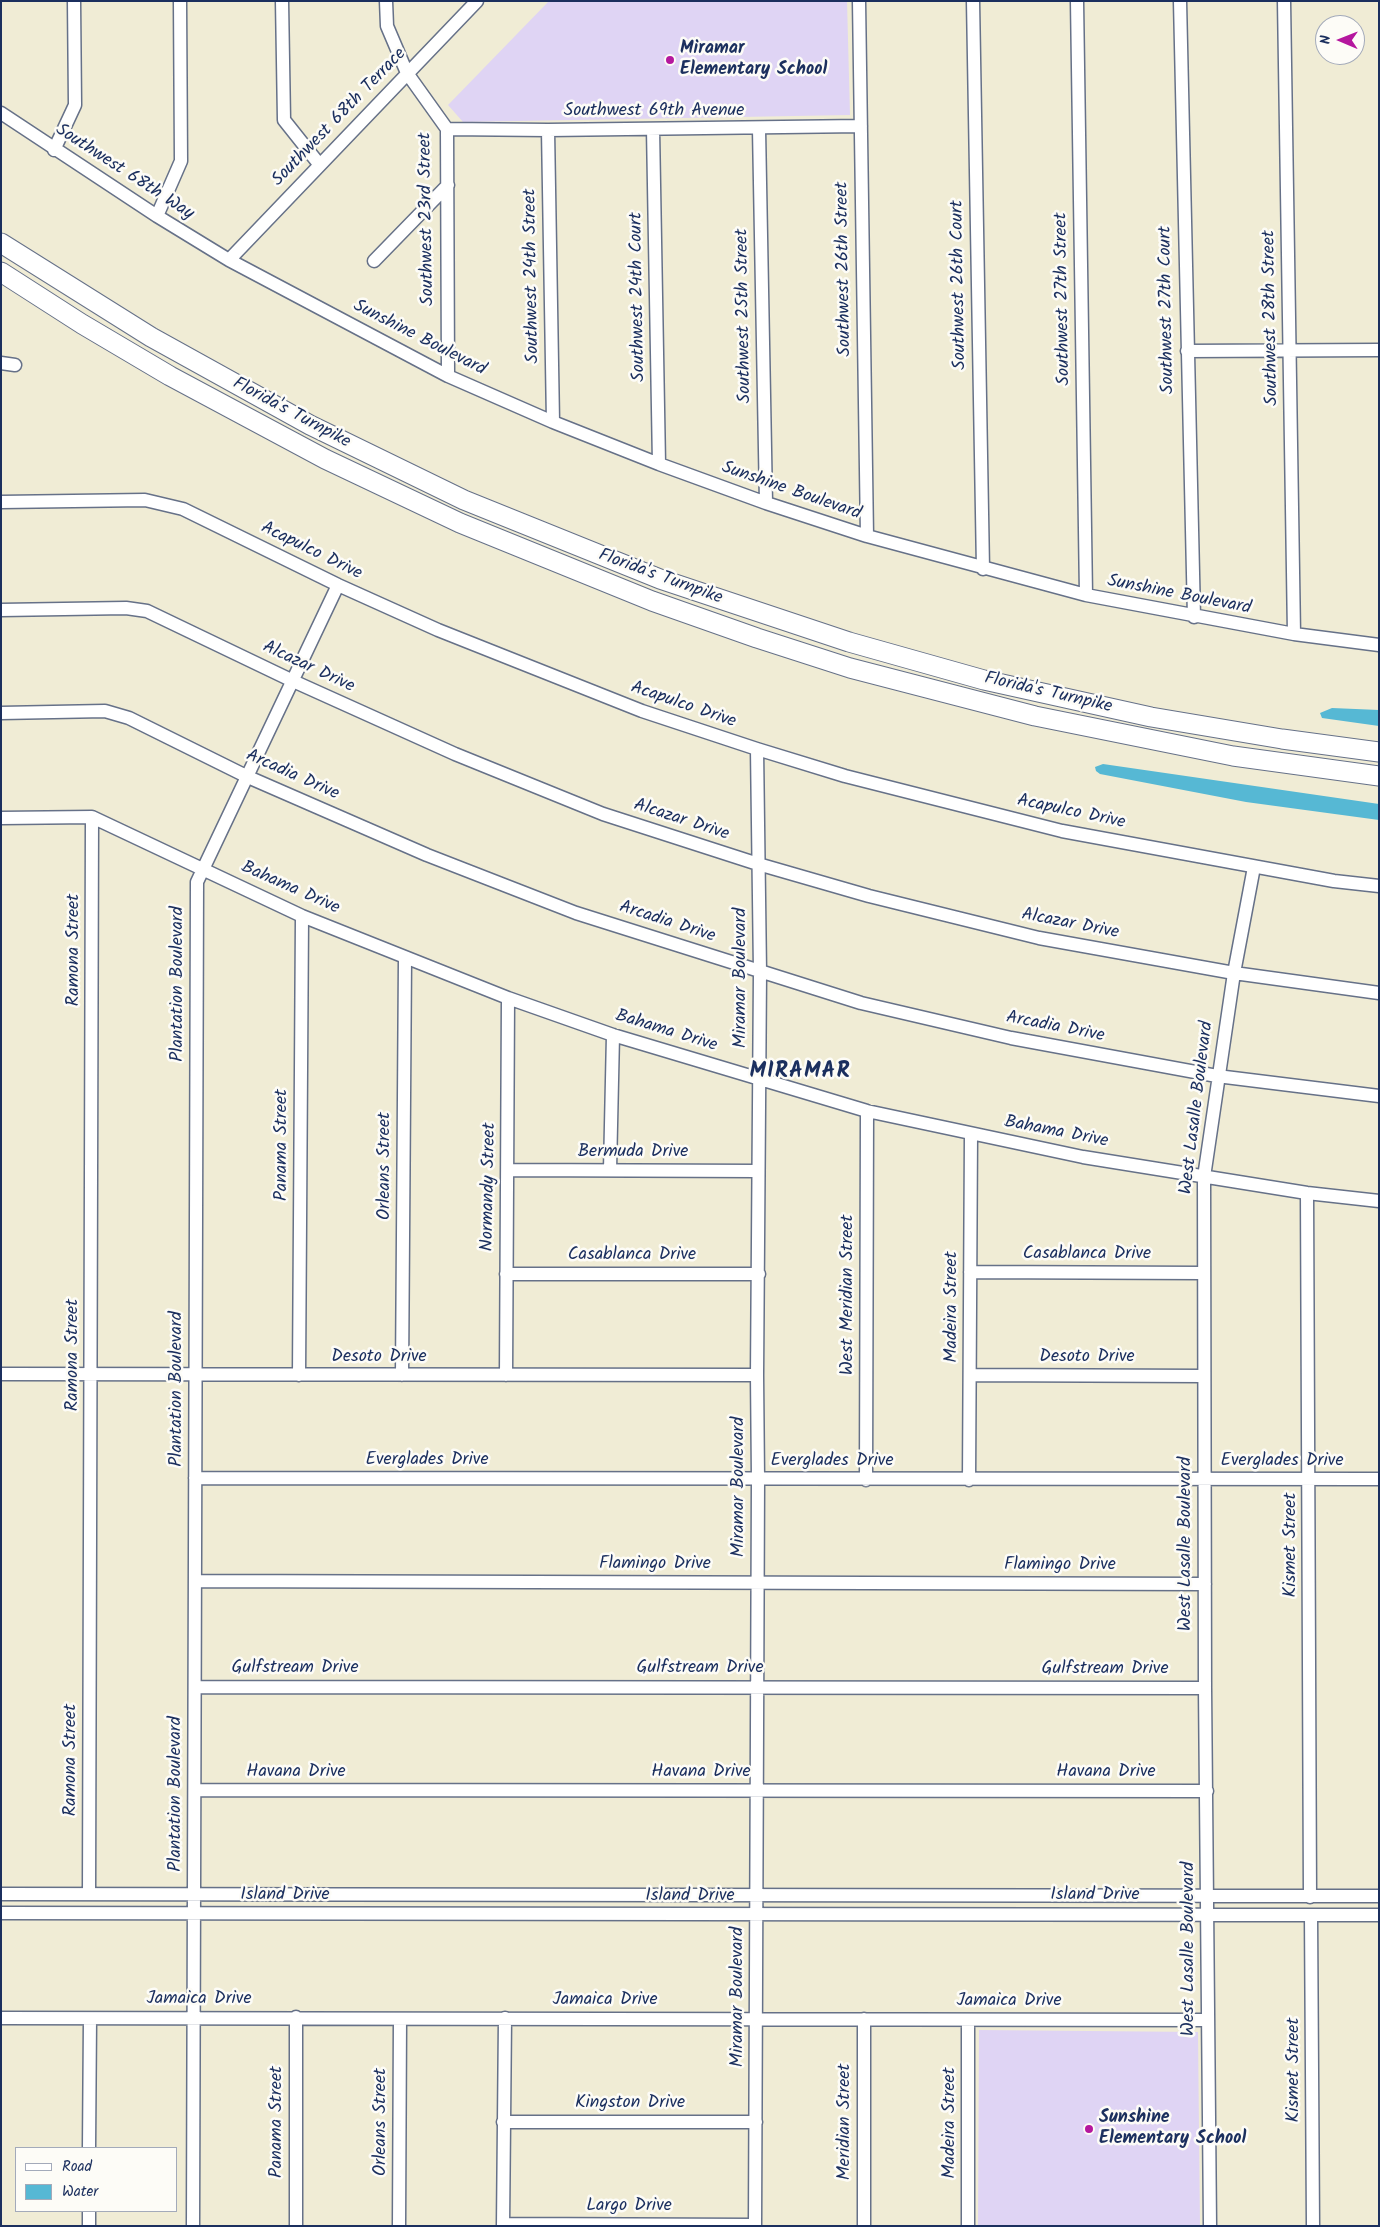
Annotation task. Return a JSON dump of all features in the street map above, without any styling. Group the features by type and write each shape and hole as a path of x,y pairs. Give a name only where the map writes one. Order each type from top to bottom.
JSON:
{"highway":[{"name":"Florida's Turnpike","path":"1,243 151,337 310,425 464,500 660,579 849,642 984,680 1096,706 1177,722 1379,752"},
{"name":"Florida's Turnpike","path":"1,272 170,376 317,455 469,527 652,601 850,668 1026,714 1196,749 1379,776"}],"street":[{"path":"54,150 75,105 74,1"},
{"path":"157,216 181,161 180,1"},
{"path":"282,1 284,120 320,164"},
{"name":"Southwest 23rd Street","path":"386,1 387,26 407,73 447,129 448,376"},
{"name":"Southwest 68th Terrace","path":"229,260 477,1"},
{"name":"Southwest 26th Street","path":"859,1 867,536"},
{"name":"Southwest 26th Court","path":"973,1 983,569"},
{"name":"Southwest 27th Street","path":"1077,1 1086,595"},
{"name":"Southwest 27th Court","path":"1180,1 1194,617"},
{"name":"Southwest 28th Street","path":"1284,1 1294,634"},
{"name":"Southwest 68th Way","path":"1,113 54,150 229,260"},
{"name":"Southwest 69th Avenue","path":"447,129 759,129 861,126"},
{"name":"Southwest 24th Court","path":"653,129 659,464"},
{"name":"Southwest 25th Street","path":"759,129 766,504"},
{"name":"Southwest 24th Street","path":"548,130 553,422"},
{"path":"374,261 448,185"},
{"name":"Sunshine Boulevard","path":"229,260 448,376 553,422 766,504 867,536 983,569 1086,595 1194,617 1294,634 1379,645"},
{"path":"1187,351 1379,350"},
{"path":"1,363 15,365"},
{"name":"Acapulco Drive","path":"1,502 146,500 183,509 338,585 438,630 642,711 756,749 845,776 1062,831 1334,881 1379,886"},
{"name":"Plantation Boulevard","path":"192,2226 197,882 338,585"},
{"name":"Alcazar Drive","path":"1,610 126,608 148,612 293,681 455,754 604,814 758,864 869,896 1039,938 1234,974 1379,993"},
{"name":"Arcadia Drive","path":"1,714 105,711 129,718 248,776 427,856 576,913 861,1003 1011,1038 1218,1076 1379,1096"},
{"name":"Miramar Boulevard","path":"755,2225 757,1375 760,1079 756,749"},
{"name":"Bahama Drive","path":"1,818 92,817 302,916 508,998 613,1035 867,1111 1083,1157 1307,1193 1379,1201"},
{"name":"Ramona Street","path":"89,1894 92,817"},
{"name":"West Lasalle Boulevard","path":"1210,2226 1205,1688 1204,1177 1234,974 1254,867"},
{"name":"Panama Street","path":"299,1375 302,916"},
{"name":"Orleans Street","path":"402,1375 405,958"},
{"name":"Normandy Street","path":"506,1376 508,998"},
{"path":"610,1170 613,1035"},
{"name":"West Meridian Street","path":"866,1480 867,1111"},
{"name":"Madeira Street","path":"969,1480 971,1134"},
{"name":"Bermuda Drive","path":"508,1170 758,1171"},
{"name":"Kismet Street","path":"1307,1193 1310,1896"},
{"name":"Casablanca Drive","path":"970,1272 1203,1273"},
{"name":"Casablanca Drive","path":"506,1274 758,1274"},
{"name":"Desoto Drive","path":"1,1374 757,1375"},
{"name":"Desoto Drive","path":"970,1375 1204,1376"},
{"name":"Everglades Drive","path":"196,1478 1379,1479"},
{"name":"Flamingo Drive","path":"195,1581 1205,1584"},
{"name":"Gulfstream Drive","path":"195,1687 757,1686 1205,1688"},
{"name":"Havana Drive","path":"194,1790 1207,1791"},
{"name":"Island Drive","path":"1,1894 1379,1896"},
{"name":"Island Drive","path":"1,1913 1379,1914"},
{"name":"Kismet Street","path":"1311,1915 1313,2226"},
{"name":"Jamaica Drive","path":"1,2018 1208,2020"},
{"name":"Panama Street","path":"296,2018 296,2226"},
{"path":"503,2225 505,2018"},
{"path":"89,2147 90,2019"},
{"name":"Orleans Street","path":"399,2226 400,2019"},
{"name":"Meridian Street","path":"864,2019 864,2226"},
{"name":"Madeira Street","path":"968,2020 968,2226"},
{"name":"Kingston Drive","path":"503,2122 756,2122"},
{"path":"89,2212 89,2226"},
{"name":"Largo Drive","path":"503,2225 755,2225"}],"shaded area":[{"name":"Miramar Elementary School","path":"549,1 847,1 850,115 463,122 448,105"},
{"name":"Sunshine Elementary School","path":"979,2030 1198,2032 1200,2226 978,2226"}],"water":[{"path":"1332,708 1379,710 1379,726 1322,718 1320,713"},
{"path":"1103,764 1379,804 1379,820 1246,802 1100,774 1096,771 1095,767"}],"place":[{"name":"Miramar Elementary School","path":"670,60"},
{"name":"Sunshine Elementary School","path":"1089,2129"}],"district":[{"name":"MIRAMAR","path":"800,1073"}]}
